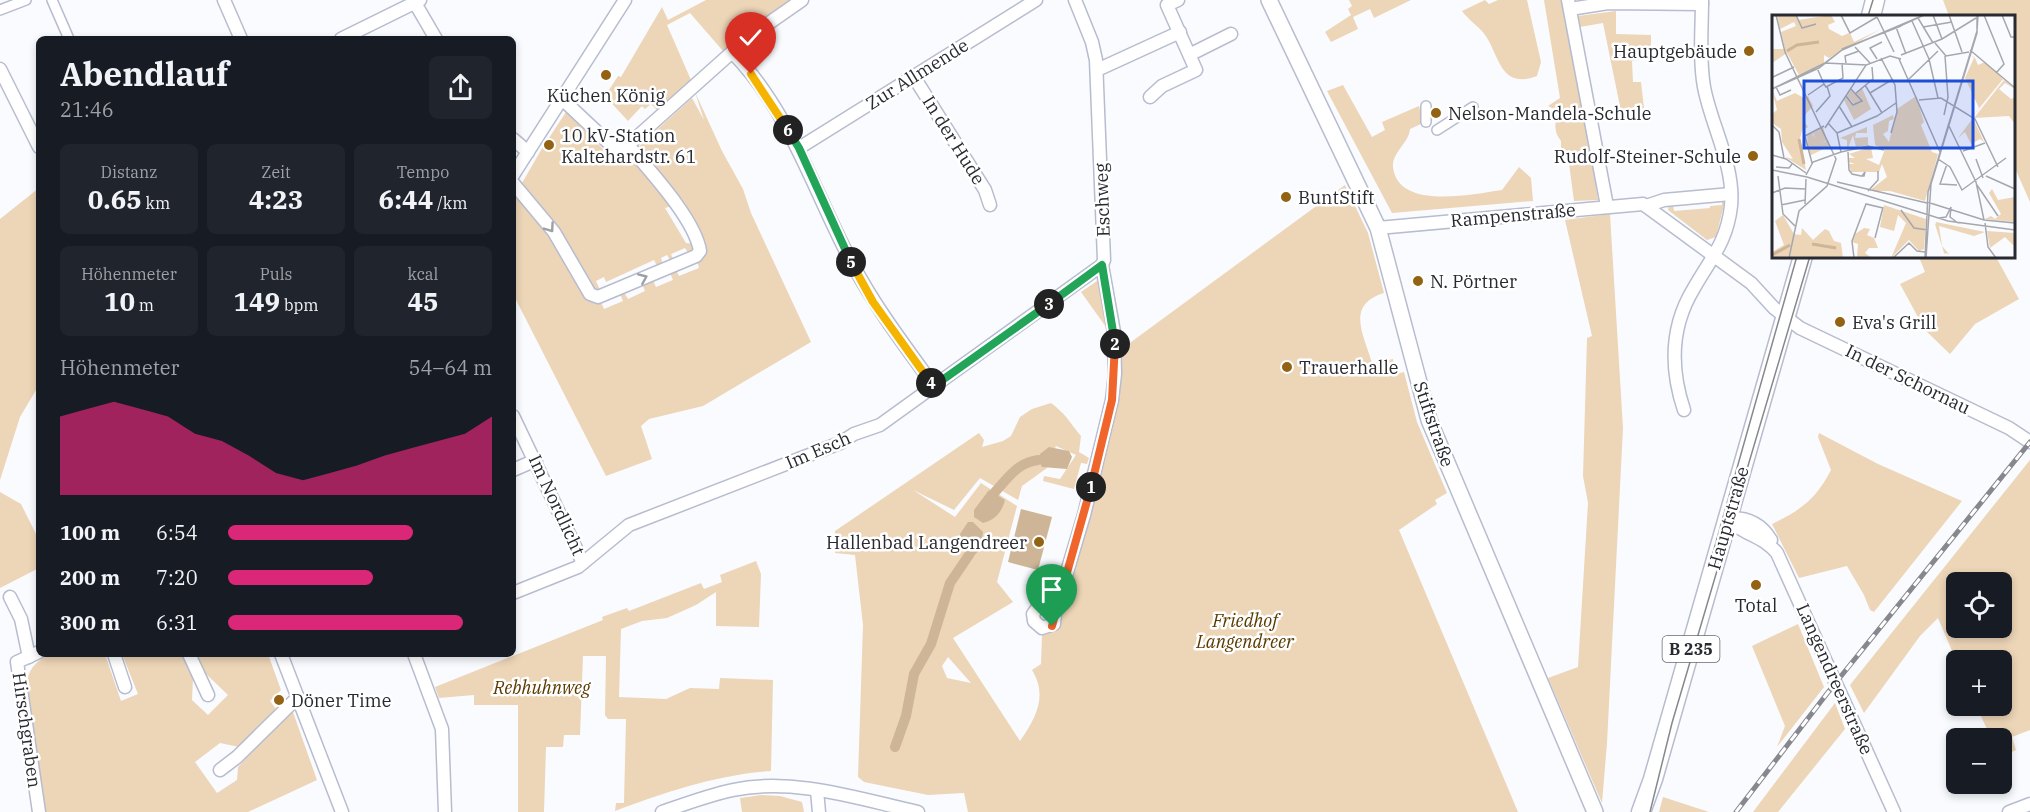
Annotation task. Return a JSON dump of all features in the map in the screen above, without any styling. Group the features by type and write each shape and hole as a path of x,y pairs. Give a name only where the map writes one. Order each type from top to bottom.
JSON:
{"main road":[{"path":"1870,15 1875,0"},
{"name":"Hauptstraße","path":"1641,812 1653,779 1802,258"},
{"name":"Hauptstraße","path":"1649,812 1653,779"}],"street":[{"path":"0,10 26,0"},
{"path":"52,0 68,36"},
{"path":"224,0 240,36"},
{"path":"516,170 625,0"},
{"path":"562,99 612,146 620,148 628,145 767,22 802,0"},
{"name":"Zur Allmende","path":"799,148 1036,0"},
{"name":"Eschweg","path":"1055,612 1049,606 1042,605 1033,614 1034,621 1039,627 1052,626 1084,515 1112,400 1115,374 1114,332 1102,265 1104,260 1095,51 1074,0"},
{"path":"1150,97 1162,86 1196,70 1191,54 1167,5 1178,0"},
{"name":"Stiftstraße","path":"1269,0 1378,228 1429,420 1594,812"},
{"path":"347,36 417,2 434,36"},
{"path":"1607,206 1569,4 1702,2 1704,88 1731,194 1725,236 1716,257 1694,287 1676,332 1675,378 1684,410"},
{"path":"1097,70 1180,32"},
{"path":"1191,54 1232,34"},
{"path":"732,52 768,98 799,148 852,263 873,302 934,386"},
{"path":"0,69 36,141"},
{"name":"In der Hude","path":"914,77 985,190 990,205"},
{"path":"1426,106 1426,122"},
{"path":"1437,129 1473,107"},
{"path":"516,142 528,152"},
{"path":"516,187 554,232 590,294 598,297 696,256 700,251 696,236 675,204 628,145"},
{"name":"Rampenstraße","path":"1378,228 1639,203 1646,206 1664,200 1731,194"},
{"path":"1646,206 1751,283 1785,317"},
{"name":"Im Esch","path":"516,592 584,563 629,525 840,443 880,425 1102,265"},
{"name":"In der Schornau","path":"1785,317 1800,328 2009,428 2030,442"},
{"name":"Im Nordlicht","path":"516,422 584,563"},
{"path":"516,469 536,460"},
{"name":"Langendreerstraße","path":"1728,518 1737,528 1757,535 1774,548 1791,580 1894,812"},
{"name":"Hirschgraben","path":"10,597 34,655 17,662 39,812"},
{"path":"115,657 125,687"},
{"path":"190,657 208,694"},
{"path":"282,657 342,812"},
{"path":"415,657 442,729 445,812"},
{"path":"220,770 237,757 298,697"},
{"path":"662,812 737,789 767,786 817,791 918,812"},
{"path":"817,791 819,812"},
{"path":"2009,812 2030,804"}],"green space":[{"path":"706,0 792,0 723,51 690,13 667,25 691,80 657,110 651,104 645,109 642,106 628,121 605,96 618,76 621,77 662,7 668,20"},
{"path":"1349,0 1411,0 1374,18 1370,9 1353,17 1358,29 1331,42 1325,32 1351,15 1348,9 1352,6"},
{"path":"1485,0 1489,4 1498,0 1527,0 1541,62 1537,76 1524,79 1514,78 1507,73 1487,38 1462,11"},
{"path":"1544,0 1562,0 1580,86 1598,200 1574,201 1568,156 1561,152 1561,141 1556,130 1558,111 1548,106 1560,98"},
{"path":"1943,0 2030,0 2030,202 2015,168 2015,15 1949,15"},
{"path":"1616,11 1616,34 1651,35 1651,46 1638,52 1639,60 1632,61 1633,82 1641,82 1644,108 1628,111 1629,120 1623,121 1603,23 1580,27 1578,16"},
{"path":"1343,85 1372,137 1385,130 1382,122 1419,106 1423,123 1410,129 1407,139 1393,162 1398,181 1408,190 1422,195 1456,196 1502,190 1519,167 1531,178 1533,201 1392,213 1327,91"},
{"path":"695,92 722,151 743,189 751,213 811,342 703,406 649,419 641,426 652,459 606,476 516,300 516,197 546,231 588,300 601,302 604,309 623,301 620,294 624,292 628,299 645,291 642,284 653,280 656,287 673,280 670,273 676,270 679,276 699,268 697,261 703,258 707,250 699,230 639,146 692,98 704,120"},
{"path":"566,112 613,159 636,161 672,206 665,208 686,243 695,244 689,254 685,248 671,254 674,261 671,262 667,255 661,258 663,265 658,268 654,260 606,282 604,277 596,281 600,290 593,289 564,237 522,183 544,145 549,148 554,141 549,138"},
{"name":"Friedhof Langendreer","path":"1345,185 1368,233 1384,293 1372,298 1361,313 1360,322 1365,342 1372,363 1393,359 1396,374 1404,372 1417,422 1447,493 1435,500 1437,504 1399,530 1518,812 968,812 964,793 928,795 864,782 858,777 863,625 855,555 835,553 835,531 979,433 984,440 982,447 1003,441 1011,436 1020,417 1032,409 1051,403 1065,415 1081,436 1079,452 1089,458 1087,464 1081,463 1074,489 1043,481 1044,476 1060,479 1076,455 1056,446 1047,468 1022,486 1018,500 980,478 954,510 913,490 955,517 981,483 1017,506 997,582 1013,602 953,638 1020,741 1038,707 1039,689 1032,670 1041,664 1042,635 1055,629 1061,610 1064,611 1117,400 1120,338 1127,345","holes":["948,657 971,683 947,678 942,666"]},
{"path":"36,190 36,390 20,417 0,480 0,219"},
{"path":"1722,201 1725,201 1716,237 1707,240 1668,210 1669,205 1673,205 1674,211 1710,208 1710,206 1722,205"},
{"path":"1610,214 1623,428 1602,803 1548,678 1578,667 1588,503 1583,476 1587,338 1592,336 1565,220"},
{"path":"1919,258 1997,258 2019,299 1975,324 1950,354 1925,330 1900,284 1925,272"},
{"path":"1095,278 1101,284 1106,327 1081,292 1097,281"},
{"path":"1819,433 1878,464 1962,501 1874,612 1870,610 1847,566 1799,578 1772,524 1807,503 1820,489 1831,470 1818,437"},
{"path":"2030,460 2030,730 2012,737 2012,728 1986,728 1981,716 2012,716 2012,650 1952,650 1947,638 2012,638 2012,572 1946,572 1946,637 1938,618 1920,636 1864,713 1850,685"},
{"path":"0,492 21,504 36,534 36,570 0,588"},
{"name":"Rebhuhnweg","path":"756,561 761,574 759,627 716,626 716,592 696,605 667,618 642,621 621,629 619,697 666,699 690,688 719,689 720,678 773,680 771,771 731,776 692,785 615,811 616,803 624,803 626,719 608,719 605,715 606,656 583,656 580,735 564,735 563,747 546,747 544,812 518,812 518,705 474,705 474,695 439,698 435,687 510,657 516,657 516,655 603,620 602,617 627,608 629,611 701,583 704,589 722,582 720,575"},
{"path":"1798,624 1824,687 1777,747 1785,726 1752,646"},
{"path":"46,657 106,657 121,701 138,694 123,657 183,657 193,679 192,700 208,715 228,695 203,671 196,657 269,657 281,690 270,701 276,709 239,747 220,743 195,762 217,793 237,780 238,767 287,713 293,712 317,780 248,812 45,812 27,681 30,671"},
{"path":"1835,703 1845,729 1778,812 1753,812"},
{"path":"2012,737 2016,750 2012,752"},
{"path":"761,795 780,796 802,802 804,812 742,812 740,798"},
{"path":"1663,797 1709,812 1659,812"}],"shaded area":[{"path":"1049,447 1069,451 1072,457 1067,469 1042,467 1038,460 1040,454"},
{"path":"989,490 1005,500 997,515 983,523 974,517 974,510"},
{"path":"1021,509 1052,517 1038,570 1008,562"},
{"path":"968,522 973,522 983,532 980,549 972,558 967,556 960,534"}],"waterway":[{"path":"995,492 1019,467 1038,460"},
{"path":"895,747 906,716 914,674 931,644 950,583 969,555"}],"tram line":[{"path":"1868,15 1873,0"},
{"path":"1711,560 1796,258"},
{"path":"1650,812 1672,723 1809,258"}],"railway":[{"path":"1736,812 1829,691 2030,442"}],"place":[{"name":"Hauptgebäude","path":"1749,51"},
{"name":"Küchen König","path":"606,75"},
{"name":"Nelson-Mandela-Schule","path":"1436,113"},
{"name":"10 kV-Station Kaltehardstr. 61","path":"549,145"},
{"name":"Rudolf-Steiner-Schule","path":"1753,156"},
{"name":"BuntStift","path":"1286,197"},
{"name":"N. Pörtner","path":"1418,281"},
{"name":"Eva's Grill","path":"1840,322"},
{"name":"Trauerhalle","path":"1287,367"},
{"name":"Hallenbad Langendreer","path":"1039,542"},
{"name":"Total","path":"1756,585"},
{"name":"Döner Time","path":"279,700"}],"route":[{"path":"751,74 799,148 852,263 873,302 934,386 1102,265 1114,332 1115,374 1112,400 1084,515 1052,626"}]}
